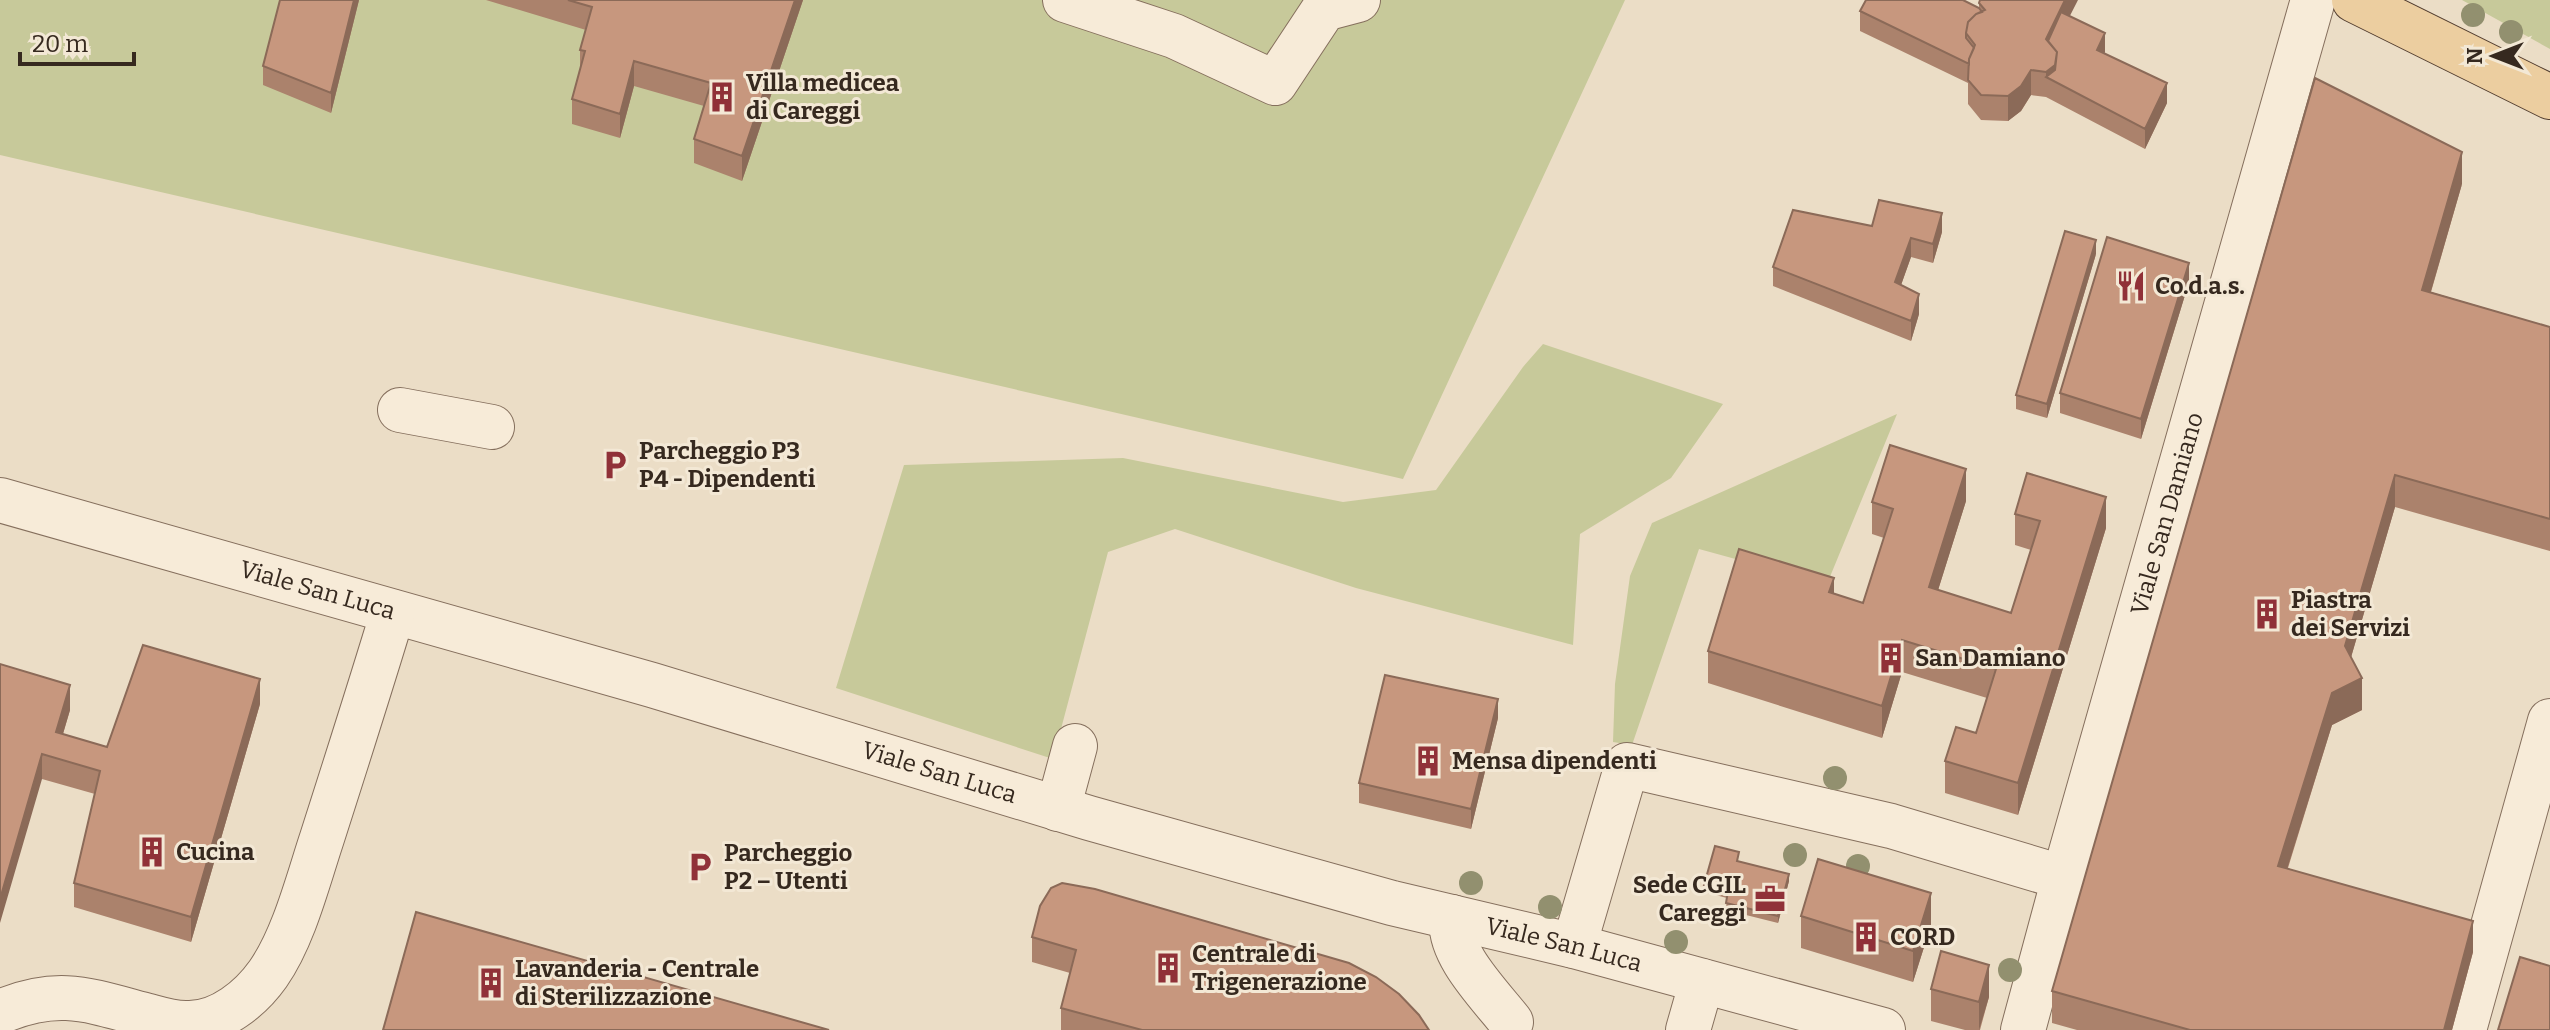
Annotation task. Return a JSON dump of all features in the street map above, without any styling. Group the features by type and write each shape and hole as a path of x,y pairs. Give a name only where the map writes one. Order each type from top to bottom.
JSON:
{"main road":[{"path":"2354,0 2550,97"}],"lane":[{"path":"1065,0 1174,36 1275,83 1324,9 1358,0"},
{"name":"Viale San Damiano","path":"2023,1030 2313,0"},
{"path":"400,410 492,427"},
{"name":"Viale San Luca","path":"0,500 652,685 1058,809 1392,903 1574,946 1883,1030"},
{"path":"0,1012 20,1003 53,996 83,998 174,1023 232,1019 281,954 314,861 393,612"},
{"path":"2464,1030 2550,721"},
{"path":"1058,809 1075,746"},
{"path":"1574,946 1627,765 1891,826 2065,878"},
{"path":"2513,854 2539,862 2550,829"},
{"path":"1452,917 1450,929 1455,947 1512,1026"},
{"path":"1509,931 1501,963 1500,983 1512,1026"},
{"path":"1688,1030 1702,981"}],"green space":[{"path":"0,0 1625,0 1403,479 0,155"},
{"path":"2462,0 2550,0 2550,49"},
{"path":"1543,344 1723,404 1671,478 1580,534 1573,645 1356,588 1175,529 1108,552 1053,759 836,688 904,465 1123,458 1343,502 1436,490 1523,367"},
{"path":"1897,414 1827,584 1699,549 1632,745 1613,742 1615,684 1630,576 1652,523"}],"building":[{"path":"280,0 354,0 331,93 263,66"},
{"name":"Villa medicea di Careggi","path":"568,0 795,0 742,156 694,139 711,83 634,61 620,114 572,99 585,51 580,50 592,7"},
{"path":"1866,0 1963,0 1979,8 1982,12 1968,22 1966,33 1974,48 1969,64 1860,11"},
{"path":"1980,0 2065,0 2046,39 2057,52 2055,65 2046,72 2031,70 2021,86 2008,96 1981,95 1968,80 1969,59 1975,45 1966,33 1968,22 1985,10"},
{"path":"2061,12 2105,33 2097,50 2167,83 2145,129 2046,77 2055,70 2057,52 2048,41"},
{"name":"Piastra dei Servizi","path":"2315,78 2462,152 2422,290 2550,327 2550,519 2395,475 2345,646 2362,678 2332,693 2278,866 2473,921 2444,1030 2190,1030 2052,991"},
{"path":"1879,200 1942,213 1933,244 1911,238 1895,282 1919,294 1911,321 1773,267 1793,210 1872,226"},
{"path":"2065,231 2096,240 2047,404 2016,395"},
{"name":"Co.d.a.s.","path":"2107,237 2189,263 2141,419 2060,393"},
{"name":"San Damiano","path":"1890,445 1966,469 1929,587 2011,613 2040,521 2015,514 2027,473 2106,497 2018,783 1945,761 1956,727 1976,733 1996,669 1902,640 1882,706 1708,651 1739,549 1834,578 1829,592 1863,603 1893,509 1872,502"},
{"name":"Cucina","path":"143,645 260,679 191,917 74,883 100,771 42,754 0,899 0,664 70,685 56,732 107,747"},
{"name":"Mensa dipendenti","path":"1385,675 1498,699 1471,809 1359,783"},
{"path":"1715,846 1739,852 1737,861 1789,874 1778,916 1726,903 1728,891 1704,885"},
{"path":"1818,859 1931,893 1913,951 1801,916"},
{"name":"Centrale di Trigenerazione","path":"1062,883 1095,889 1349,963 1399,994 1429,1030 1142,1030 1061,1008 1076,950 1032,937 1040,906 1051,888"},
{"name":"Lavanderia - Centrale di Sterilizzazione","path":"416,912 829,1030 383,1030"},
{"path":"1941,951 1989,965 1979,1002 1931,989"},
{"path":"2520,957 2550,966 2550,1030 2498,1030"}],"place":[{"name":"Villa medicea di Careggi","path":"722,97"},
{"name":"Co.d.a.s.","path":"2131,286"},
{"name":"Parcheggio P3 P4 - Dipendenti","path":"615,465"},
{"name":"Piastra dei Servizi","path":"2267,614"},
{"name":"San Damiano","path":"1891,658"},
{"name":"Mensa dipendenti","path":"1428,761"},
{"name":"Cucina","path":"152,852"},
{"name":"Parcheggio P2 – Utenti","path":"700,867"},
{"name":"Sede CGIL Careggi","path":"1770,899"},
{"name":"CORD","path":"1866,937"},
{"name":"Centrale di Trigenerazione","path":"1168,968"},
{"name":"Lavanderia - Centrale di Sterilizzazione","path":"491,983"}]}
